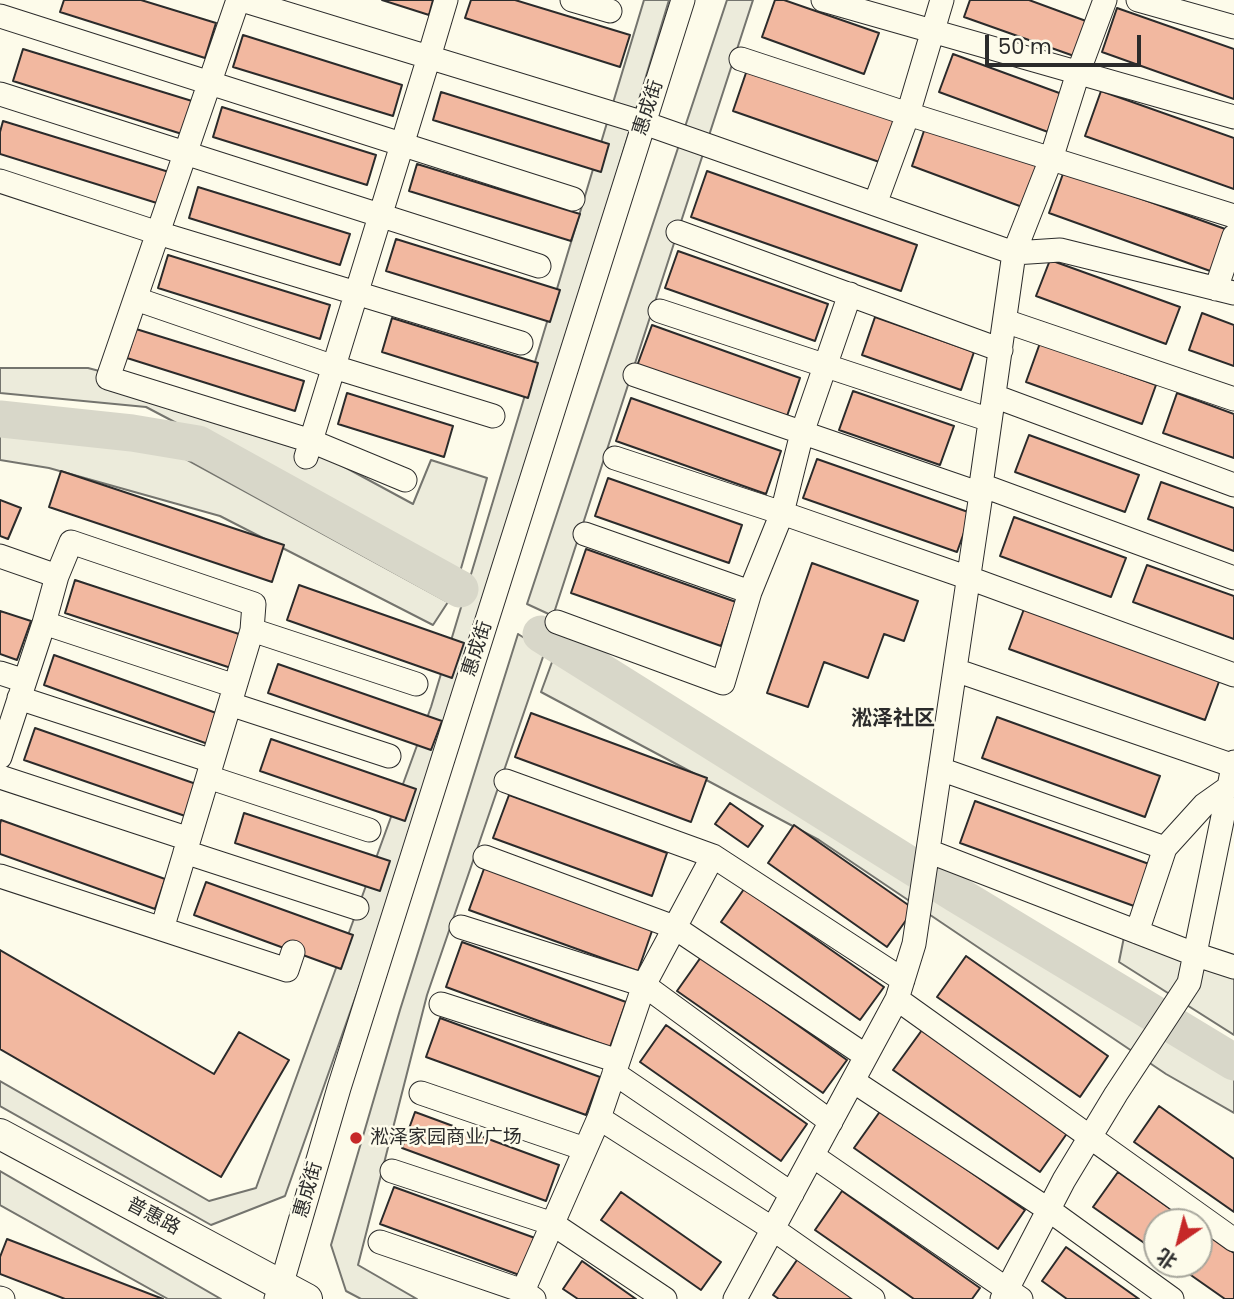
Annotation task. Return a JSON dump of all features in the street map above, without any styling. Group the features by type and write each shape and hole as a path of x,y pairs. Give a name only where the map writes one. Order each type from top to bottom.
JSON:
{"main road":[{"name":"普惠路","path":"0,1133 288,1295"}],"street":[{"path":"0,5 4,0"},
{"path":"405,480 308,449 108,378 240,0 644,123 1014,253 1060,250 1187,281 1228,294 1234,236"},
{"path":"308,449 446,0"},
{"path":"572,0 610,12"},
{"name":"惠成街","path":"288,1295 339,1088 683,0"},
{"path":"823,0 1234,117"},
{"path":"875,204 908,114 942,0"},
{"path":"735,1299 900,989 914,944 1014,253 1051,159 1105,0"},
{"path":"1139,0 1234,27"},
{"path":"0,16 573,199"},
{"path":"741,59 1234,216"},
{"path":"0,94 539,266"},
{"path":"0,181 158,233 521,342"},
{"path":"678,232 1001,350"},
{"path":"556,622 723,683 750,592 782,513 802,433 850,294"},
{"path":"136,299 334,367 493,416"},
{"path":"660,311 990,420"},
{"path":"1005,321 1234,399"},
{"path":"635,375 802,433 981,490 1234,578"},
{"path":"993,396 1234,485"},
{"path":"615,458 969,578 1234,675"},
{"path":"585,534 750,592"},
{"path":"0,757 57,576 71,542 254,604 252,631 162,929"},
{"path":"0,555 57,576"},
{"path":"44,623 389,756"},
{"path":"252,631 416,684"},
{"path":"955,670 1232,771"},
{"path":"0,673 22,689 210,769 369,830"},
{"path":"940,769 1165,848"},
{"path":"1137,932 1165,848 1232,771"},
{"path":"813,1156 1010,1296 1049,1210 1090,1137 1189,983 1194,954 1224,862 1232,771"},
{"path":"0,778 357,908"},
{"path":"506,781 713,856 900,989 1090,1137 1234,1240"},
{"path":"928,851 1234,967"},
{"path":"380,1242 529,1295 553,1224 599,1118 643,985 713,856"},
{"path":"485,857 674,928 866,1056"},
{"path":"0,876 287,970 293,951"},
{"path":"461,927 643,985 831,1122"},
{"path":"441,1004 616,1067 792,1195"},
{"path":"853,1081 1049,1210 1172,1299"},
{"path":"421,1093 585,1149"},
{"path":"599,1118 773,1229 873,1299"},
{"path":"392,1171 553,1224 665,1299"}],"shaded area":[{"path":"644,0 669,0 443,750 285,1196 211,1225 0,1106 0,1081 209,1201 256,1188 431,707"},
{"path":"727,0 753,0 553,616 527,604"},
{"path":"0,368 88,368 175,391 302,444 413,504 431,460 487,478 460,572 146,407 0,393"},
{"path":"0,427 149,439 448,602 433,625 220,516 49,468 0,460"},
{"path":"518,634 545,651 427,995 358,1265 417,1299 361,1299 346,1291 331,1245 400,1010"},
{"path":"555,654 988,919 1234,1064 1234,1113 1166,1074 819,840 541,692"},
{"path":"1127,922 1234,974 1234,1035 1119,962"},
{"path":"0,1171 221,1299 168,1299 0,1205"}],"building":[{"path":"64,0 141,0 216,23 205,58 60,12"},
{"path":"382,0 433,0 429,15"},
{"path":"471,0 515,0 630,35 620,67 465,18"},
{"path":"775,0 784,0 879,33 864,74 762,37"},
{"path":"970,0 1029,0 1086,21 1074,56 964,17"},
{"path":"1117,8 1234,49 1234,99 1102,52"},
{"path":"243,35 402,85 393,116 233,67"},
{"path":"23,49 192,101 182,134 13,81"},
{"path":"953,54 1062,94 1048,132 939,92"},
{"path":"748,67 900,121 885,164 733,111"},
{"path":"1101,91 1234,138 1234,189 1085,136"},
{"path":"441,92 609,144 601,172 433,120"},
{"path":"222,107 376,155 367,185 213,137"},
{"path":"3,121 169,172 160,204 0,154"},
{"path":"926,125 1040,166 1025,208 912,166"},
{"path":"417,164 580,214 571,241 409,191"},
{"path":"707,171 917,245 901,291 691,217"},
{"path":"1064,171 1228,230 1213,272 1049,213"},
{"path":"198,187 350,234 340,265 189,218"},
{"path":"396,239 560,290 550,322 386,271"},
{"path":"678,251 828,304 815,341 665,288"},
{"path":"168,255 330,305 320,339 158,288"},
{"path":"1050,260 1180,307 1166,344 1036,296"},
{"path":"1202,313 1234,325 1234,366 1189,350"},
{"path":"875,317 974,352 961,390 862,355"},
{"path":"392,318 538,363 528,398 382,352"},
{"path":"652,325 800,378 786,419 637,366"},
{"path":"136,329 304,381 295,411 127,358"},
{"path":"1040,343 1156,385 1142,424 1026,382"},
{"path":"853,391 954,426 940,465 839,430"},
{"path":"347,393 453,426 444,457 338,424"},
{"path":"1177,393 1234,414 1234,458 1163,433"},
{"path":"631,398 781,451 766,494 616,441"},
{"path":"1029,435 1139,475 1125,512 1015,472"},
{"path":"817,459 971,513 957,552 803,498"},
{"path":"61,471 284,545 272,582 49,507"},
{"path":"608,478 742,525 729,563 595,516"},
{"path":"1161,482 1234,508 1234,551 1148,519"},
{"path":"0,500 21,508 8,539 0,536"},
{"path":"1014,517 1126,558 1111,597 1000,556"},
{"path":"586,549 736,602 721,646 571,593"},
{"path":"812,563 918,601 904,641 884,634 868,678 824,662 808,707 767,693"},
{"path":"1147,565 1234,596 1234,639 1133,602"},
{"path":"75,580 245,636 234,669 65,613"},
{"path":"299,585 464,643 452,678 287,620"},
{"path":"1024,609 1220,679 1205,720 1009,649"},
{"path":"0,611 31,621 17,660 0,654"},
{"path":"54,655 219,714 208,744 44,685"},
{"path":"278,664 442,721 431,750 268,693"},
{"path":"531,713 707,778 691,822 515,757"},
{"path":"997,717 1160,776 1145,817 982,758"},
{"path":"35,728 199,785 188,817 24,760"},
{"path":"271,739 416,789 405,821 260,771"},
{"path":"509,795 667,853 652,896 493,838"},
{"path":"975,801 1149,864 1134,906 960,843"},
{"path":"730,803 763,826 748,847 715,824"},
{"path":"244,813 390,861 380,891 235,843"},
{"path":"1,820 165,879 155,909 0,854"},
{"path":"794,825 914,909 887,947 768,863"},
{"path":"485,866 653,928 638,971 469,910"},
{"path":"206,882 353,935 341,969 194,915"},
{"path":"744,889 884,987 860,1020 721,922"},
{"path":"462,942 626,1002 610,1047 446,987"},
{"path":"0,950 214,1074 239,1032 289,1060 221,1177 0,1049"},
{"path":"966,956 1108,1056 1080,1097 937,997"},
{"path":"701,957 847,1060 823,1093 677,991"},
{"path":"440,1018 600,1077 586,1115 426,1057"},
{"path":"666,1025 807,1124 781,1161 640,1062"},
{"path":"922,1030 1068,1132 1040,1172 893,1070"},
{"path":"1159,1106 1234,1159 1234,1212 1134,1142"},
{"path":"881,1110 1025,1210 998,1249 854,1148"},
{"path":"415,1112 559,1165 546,1201 402,1148"},
{"path":"1118,1172 1169,1208 1143,1208 1143,1242 1093,1207"},
{"path":"394,1187 535,1238 522,1276 380,1224"},
{"path":"842,1191 980,1288 972,1299 914,1299 815,1230"},
{"path":"621,1192 721,1262 701,1290 601,1220"},
{"path":"7,1239 163,1299 65,1299 0,1274 0,1257"},
{"path":"1213,1239 1234,1253 1234,1299 1225,1299 1195,1278 1213,1278"},
{"path":"1066,1247 1139,1299 1067,1299 1042,1281"},
{"path":"799,1257 860,1299 779,1299 773,1295"},
{"path":"582,1261 636,1299 578,1299 563,1289"}],"waterway":[{"path":"0,419 132,433 198,444 460,589"},
{"path":"541,634 956,894 1234,1062"}],"place":[{"name":"淞泽家园商业广场","path":"356,1138"}],"district":[{"name":"淞泽社区","path":"893,720"}]}
